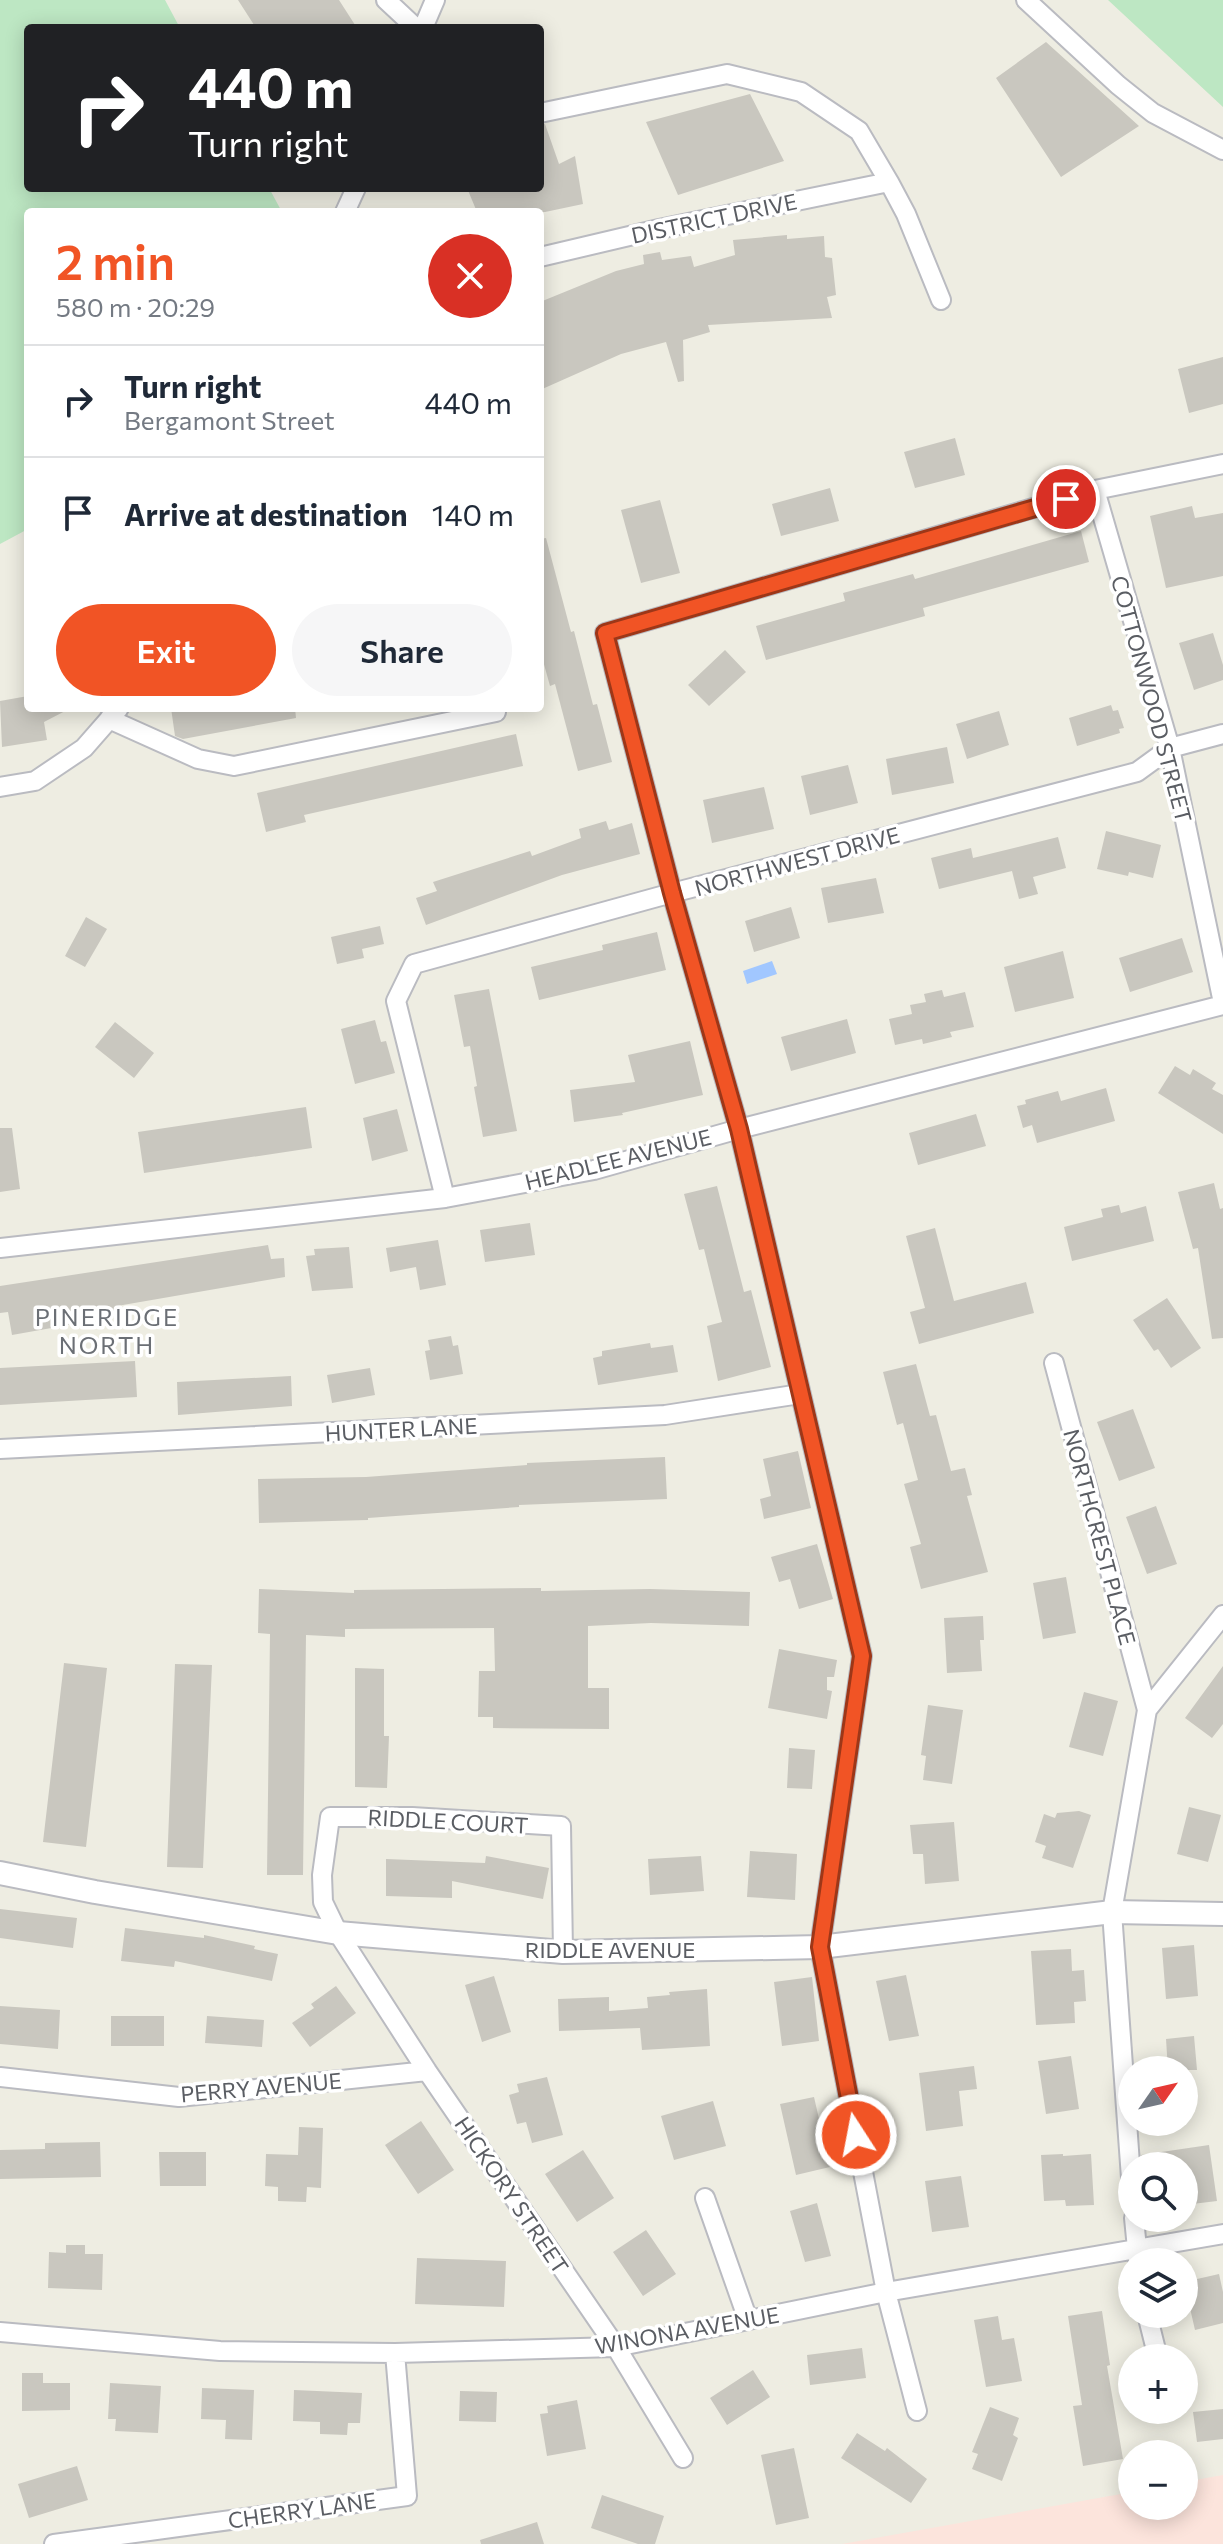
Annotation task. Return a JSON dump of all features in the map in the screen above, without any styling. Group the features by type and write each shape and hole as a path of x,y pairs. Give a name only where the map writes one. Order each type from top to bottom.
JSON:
{"street":[{"path":"386,0 412,24"},
{"path":"425,24 435,0"},
{"path":"1026,0 1153,113 1223,150"},
{"path":"544,112 727,74 801,92 859,131 906,214 941,300"},
{"name":"DISTRICT DRIVE","path":"544,256 889,182"},
{"path":"917,2411 886,2292 820,1947 862,1656 739,1129 672,893 605,633 1095,490 1223,464"},
{"name":"COTTONWOOD STREET","path":"1095,490 1170,748 1223,1004"},
{"path":"0,787 35,781 84,748 114,714 198,759 234,766 496,712"},
{"name":"NORTHWEST DRIVE","path":"445,1198 396,1001 414,964 672,893 1137,772 1170,748 1223,734"},
{"name":"HEADLEE AVENUE","path":"0,1248 445,1198 594,1170 739,1129 1223,1004"},
{"name":"NORTHCREST PLACE","path":"1054,1363 1147,1710"},
{"name":"HUNTER LANE","path":"0,1449 665,1415 800,1394"},
{"path":"1129,2152 1112,1912 1147,1710 1223,1615"},
{"name":"RIDDLE COURT","path":"338,1933 323,1902 322,1875 330,1817 412,1817 561,1826 563,1952"},
{"name":"RIDDLE AVENUE","path":"0,1873 338,1933 563,1952 820,1947 1112,1912 1223,1914"},
{"name":"HICKORY STREET","path":"338,1933 427,2071 616,2347 683,2458"},
{"name":"PERRY AVENUE","path":"0,2077 179,2097 427,2071"},
{"path":"705,2198 748,2320"},
{"name":"WINONA AVENUE","path":"1168,2248 1223,2234"},
{"name":"WINONA AVENUE","path":"0,2332 220,2351 395,2353 616,2347 886,2292 1118,2259"},
{"name":"CHERRY LANE","path":"54,2544 407,2496 395,2353"}],"shaded area":[{"path":"1223,2475 1223,2544 842,2544 1118,2495 1118,2520 1198,2520 1198,2479"}],"green space":[{"path":"0,0 165,0 178,24 24,24 24,192 271,192 280,208 24,208 24,531 0,544"},
{"path":"1108,0 1223,0 1223,107"}],"water":[{"path":"772,961 777,974 747,984 743,971"}],"building":[{"path":"238,0 339,0 354,24 253,24"},
{"path":"1046,42 1139,126 1061,177 996,78"},
{"path":"750,94 784,161 678,195 646,122"},
{"path":"544,124 559,164 575,156 583,204 545,212 544,208 475,208 469,192 544,192"},
{"path":"787,235 787,239 824,236 825,257 832,258 836,295 827,297 832,318 708,325 710,332 683,340 684,381 678,382 666,342 621,354 544,388 544,300 616,271 644,264 643,255 660,252 662,260 691,256 694,267 735,255 733,240"},
{"path":"1223,357 1223,404 1189,413 1178,369"},
{"path":"955,438 965,475 915,488 904,452"},
{"path":"830,488 839,521 781,536 772,504"},
{"path":"660,500 680,573 641,583 621,510"},
{"path":"1192,506 1195,518 1223,513 1223,576 1166,588 1150,516"},
{"path":"1081,531 1089,562 923,608 925,616 766,660 756,626 845,601 843,593 913,574 915,579"},
{"path":"544,538 571,632 574,631 593,705 597,704 612,762 578,771 555,684 550,686 544,664"},
{"path":"1213,633 1223,665 1223,680 1194,690 1179,643"},
{"path":"725,650 746,672 709,706 688,685"},
{"path":"24,697 24,712 63,712 44,722 47,740 2,747 0,701"},
{"path":"1111,705 1113,711 1118,710 1124,728 1119,729 1120,733 1077,746 1069,718"},
{"path":"999,711 1009,745 967,759 956,724"},
{"path":"172,712 295,712 296,718 183,739 175,736"},
{"path":"516,734 523,766 304,815 306,822 266,832 257,793"},
{"path":"947,747 954,783 892,795 886,759"},
{"path":"848,765 858,803 810,815 801,776"},
{"path":"764,787 774,829 712,843 703,800"},
{"path":"606,821 609,830 632,823 640,854 562,875 426,925 416,898 437,891 433,882 530,851 532,856 581,838 579,829"},
{"path":"1106,831 1161,845 1153,878 1097,869"},
{"path":"1058,837 1066,868 1033,877 1038,894 1019,899 1012,871 939,889 931,858 971,848 973,858"},
{"path":"876,878 884,913 828,923 821,888"},
{"path":"791,907 800,938 754,952 745,921"},
{"path":"86,917 107,929 85,967 65,956"},
{"path":"380,926 384,944 362,949 364,958 337,964 331,937"},
{"path":"657,932 666,970 539,1000 531,967 603,950 602,945"},
{"path":"1182,938 1193,972 1130,992 1119,958"},
{"path":"1063,951 1074,998 1015,1012 1004,967"},
{"path":"489,989 517,1131 483,1137 470,1046 464,1047 454,995"},
{"path":"942,990 944,997 965,992 974,1027 950,1032 952,1037 923,1044 922,1039 895,1045 889,1019 912,1014 910,1005 926,1002 924,994"},
{"path":"847,1019 856,1053 791,1071 781,1037"},
{"path":"375,1020 381,1042 386,1041 395,1073 355,1084 341,1029"},
{"path":"115,1022 154,1053 134,1078 95,1047"},
{"path":"690,1041 703,1095 623,1115 574,1122 570,1090 635,1082 628,1055"},
{"path":"1175,1066 1190,1075 1193,1069 1216,1083 1212,1089 1223,1095 1223,1134 1158,1093"},
{"path":"1106,1088 1115,1121 1037,1143 1032,1125 1023,1128 1017,1106 1026,1104 1025,1100 1058,1091 1061,1101"},
{"path":"306,1107 312,1148 144,1173 138,1132"},
{"path":"397,1109 408,1151 372,1161 363,1118"},
{"path":"976,1114 986,1146 918,1165 909,1133"},
{"path":"0,1128 12,1128 20,1189 0,1192"},
{"path":"1214,1183 1220,1209 1223,1208 1223,1338 1212,1339 1198,1248 1193,1249 1178,1192"},
{"path":"717,1186 744,1292 751,1290 771,1367 718,1381 707,1326 722,1322 704,1249 699,1250 684,1194"},
{"path":"1119,1205 1121,1213 1146,1206 1154,1241 1072,1261 1064,1227 1103,1217 1101,1209"},
{"path":"530,1223 535,1255 485,1262 480,1230"},
{"path":"935,1228 954,1301 1026,1282 1034,1313 919,1344 910,1312 925,1308 906,1236"},
{"path":"438,1240 446,1285 420,1290 416,1267 390,1272 386,1248"},
{"path":"268,1245 271,1259 284,1258 285,1277 117,1306 119,1316 12,1335 8,1312 0,1313 0,1286"},
{"path":"349,1247 353,1288 312,1291 306,1256 315,1255 314,1249"},
{"path":"1167,1298 1201,1348 1171,1368 1158,1349 1154,1351 1133,1320"},
{"path":"451,1336 453,1346 458,1345 463,1374 430,1380 425,1351 430,1350 428,1340"},
{"path":"650,1343 651,1348 673,1345 678,1372 598,1385 593,1358 602,1356 602,1351"},
{"path":"135,1361 137,1397 0,1405 0,1368"},
{"path":"916,1364 930,1416 936,1415 951,1471 965,1468 972,1495 967,1496 988,1572 921,1589 910,1547 921,1544 904,1484 918,1480 903,1423 897,1425 883,1372"},
{"path":"370,1368 375,1395 332,1403 327,1375"},
{"path":"291,1376 292,1406 178,1415 177,1382"},
{"path":"1133,1409 1155,1468 1119,1481 1097,1422"},
{"path":"798,1451 811,1508 764,1519 760,1499 771,1496 763,1459"},
{"path":"665,1457 667,1499 519,1505 368,1520 259,1523 258,1479 366,1477 527,1463"},
{"path":"1156,1506 1177,1564 1147,1574 1126,1517"},
{"path":"817,1544 833,1599 799,1609 790,1579 779,1582 771,1557"},
{"path":"1066,1577 1076,1633 1043,1639 1033,1583"},
{"path":"541,1588 541,1591 650,1589 750,1592 749,1626 651,1623 588,1626 588,1688 609,1688 609,1729 493,1728 493,1717 478,1717 479,1671 495,1671 494,1628 345,1629 345,1637 306,1635 303,1875 267,1875 270,1634 258,1633 259,1589 354,1593 354,1590"},
{"path":"983,1616 984,1640 980,1640 982,1671 947,1673 944,1618"},
{"path":"779,1649 837,1660 834,1677 827,1677 827,1690 832,1691 827,1719 768,1708"},
{"path":"64,1663 107,1668 86,1847 43,1842"},
{"path":"175,1664 212,1665 203,1868 167,1867"},
{"path":"1223,1666 1223,1724 1212,1738 1185,1718"},
{"path":"355,1668 384,1669 384,1736 389,1736 387,1788 355,1787"},
{"path":"1084,1692 1118,1701 1103,1756 1069,1747"},
{"path":"928,1705 963,1710 952,1784 923,1780 926,1756 921,1755"},
{"path":"789,1748 815,1750 812,1789 787,1788"},
{"path":"1189,1807 1221,1815 1208,1862 1177,1854"},
{"path":"1079,1811 1091,1815 1073,1868 1042,1858 1046,1846 1035,1842 1044,1814 1055,1818 1057,1813"},
{"path":"954,1822 959,1881 925,1884 923,1854 913,1854 910,1825"},
{"path":"750,1851 797,1854 795,1900 747,1897"},
{"path":"486,1856 549,1868 543,1899 452,1881 452,1898 386,1896 386,1859 485,1863"},
{"path":"701,1856 704,1891 650,1895 648,1859"},
{"path":"0,1909 77,1918 73,1948 0,1938"},
{"path":"125,1928 204,1938 204,1935 278,1954 272,1981 175,1961 174,1967 121,1961"},
{"path":"1194,1945 1198,1996 1166,1999 1162,1948"},
{"path":"1071,1949 1072,1971 1084,1970 1086,2001 1074,2002 1075,2023 1036,2025 1031,1951"},
{"path":"906,1975 919,2036 889,2041 876,1981"},
{"path":"494,1976 511,2032 482,2042 465,1985"},
{"path":"812,1977 819,2041 782,2046 774,1982"},
{"path":"336,1986 356,2013 310,2047 292,2023 314,2008 311,2004"},
{"path":"707,1989 710,2046 642,2050 640,2028 559,2031 558,1999 609,1997 609,2011 648,2008 647,1997"},
{"path":"0,2006 60,2010 58,2049 0,2044"},
{"path":"111,2016 164,2016 164,2046 111,2046"},
{"path":"207,2016 264,2020 262,2047 205,2043"},
{"path":"1194,2036 1196,2056 1167,2056 1166,2039"},
{"path":"1071,2056 1079,2109 1046,2114 1038,2061"},
{"path":"974,2066 977,2089 959,2091 963,2126 926,2131 919,2073"},
{"path":"547,2077 563,2135 532,2143 526,2122 517,2124 509,2095 519,2092 517,2084"},
{"path":"814,2097 830,2167 796,2175 780,2104"},
{"path":"713,2101 726,2146 674,2160 661,2116"},
{"path":"421,2121 454,2170 418,2194 385,2145"},
{"path":"299,2127 323,2128 321,2188 307,2187 306,2202 278,2201 278,2187 265,2186 266,2154 298,2155"},
{"path":"100,2142 101,2177 0,2179 0,2150 45,2149 45,2143"},
{"path":"1209,2145 1217,2201 1198,2203 1198,2152 1161,2152"},
{"path":"583,2150 614,2198 577,2222 545,2174"},
{"path":"159,2152 206,2152 206,2186 160,2186"},
{"path":"1091,2154 1094,2205 1066,2206 1065,2200 1044,2201 1041,2155"},
{"path":"961,2176 969,2227 932,2232 925,2181"},
{"path":"817,2203 831,2256 805,2262 790,2211"},
{"path":"646,2230 676,2274 643,2296 613,2252"},
{"path":"66,2245 85,2245 85,2254 103,2254 102,2290 48,2288 49,2252 66,2253"},
{"path":"417,2258 506,2261 504,2307 415,2304"},
{"path":"1219,2274 1223,2292 1223,2323 1195,2330 1198,2328 1198,2279"},
{"path":"1102,2311 1110,2365 1107,2366 1120,2440 1118,2460 1083,2466 1073,2406 1082,2405 1068,2316"},
{"path":"998,2316 1002,2340 1014,2338 1022,2381 986,2387 974,2320"},
{"path":"862,2348 866,2378 810,2385 807,2355"},
{"path":"753,2370 770,2397 727,2425 710,2398"},
{"path":"22,2373 43,2373 43,2383 70,2383 70,2410 22,2411"},
{"path":"110,2383 161,2386 158,2433 115,2431 116,2419 108,2419"},
{"path":"202,2388 254,2390 252,2440 225,2439 226,2420 201,2419"},
{"path":"294,2390 362,2393 360,2423 348,2423 347,2435 320,2434 320,2422 293,2421"},
{"path":"460,2391 497,2392 496,2422 459,2421"},
{"path":"577,2400 586,2449 547,2456 540,2414 548,2413 547,2406"},
{"path":"990,2407 1019,2418 1013,2435 1018,2438 1002,2481 972,2469 978,2454 972,2452"},
{"path":"1223,2409 1223,2439 1198,2442 1195,2424 1198,2424 1198,2412"},
{"path":"857,2433 885,2451 887,2448 927,2479 911,2503 841,2458"},
{"path":"794,2448 809,2518 776,2525 761,2455"},
{"path":"77,2466 88,2500 29,2518 18,2484"},
{"path":"602,2495 664,2516 655,2544 638,2544 591,2528"},
{"path":"537,2522 544,2544 481,2544 480,2540"}],"district":[{"name":"PINERIDGE NORTH","path":"107,1330"}],"route":[{"path":"856,2135 820,1947 862,1656 739,1129 672,893 605,633 1066,499"}]}
